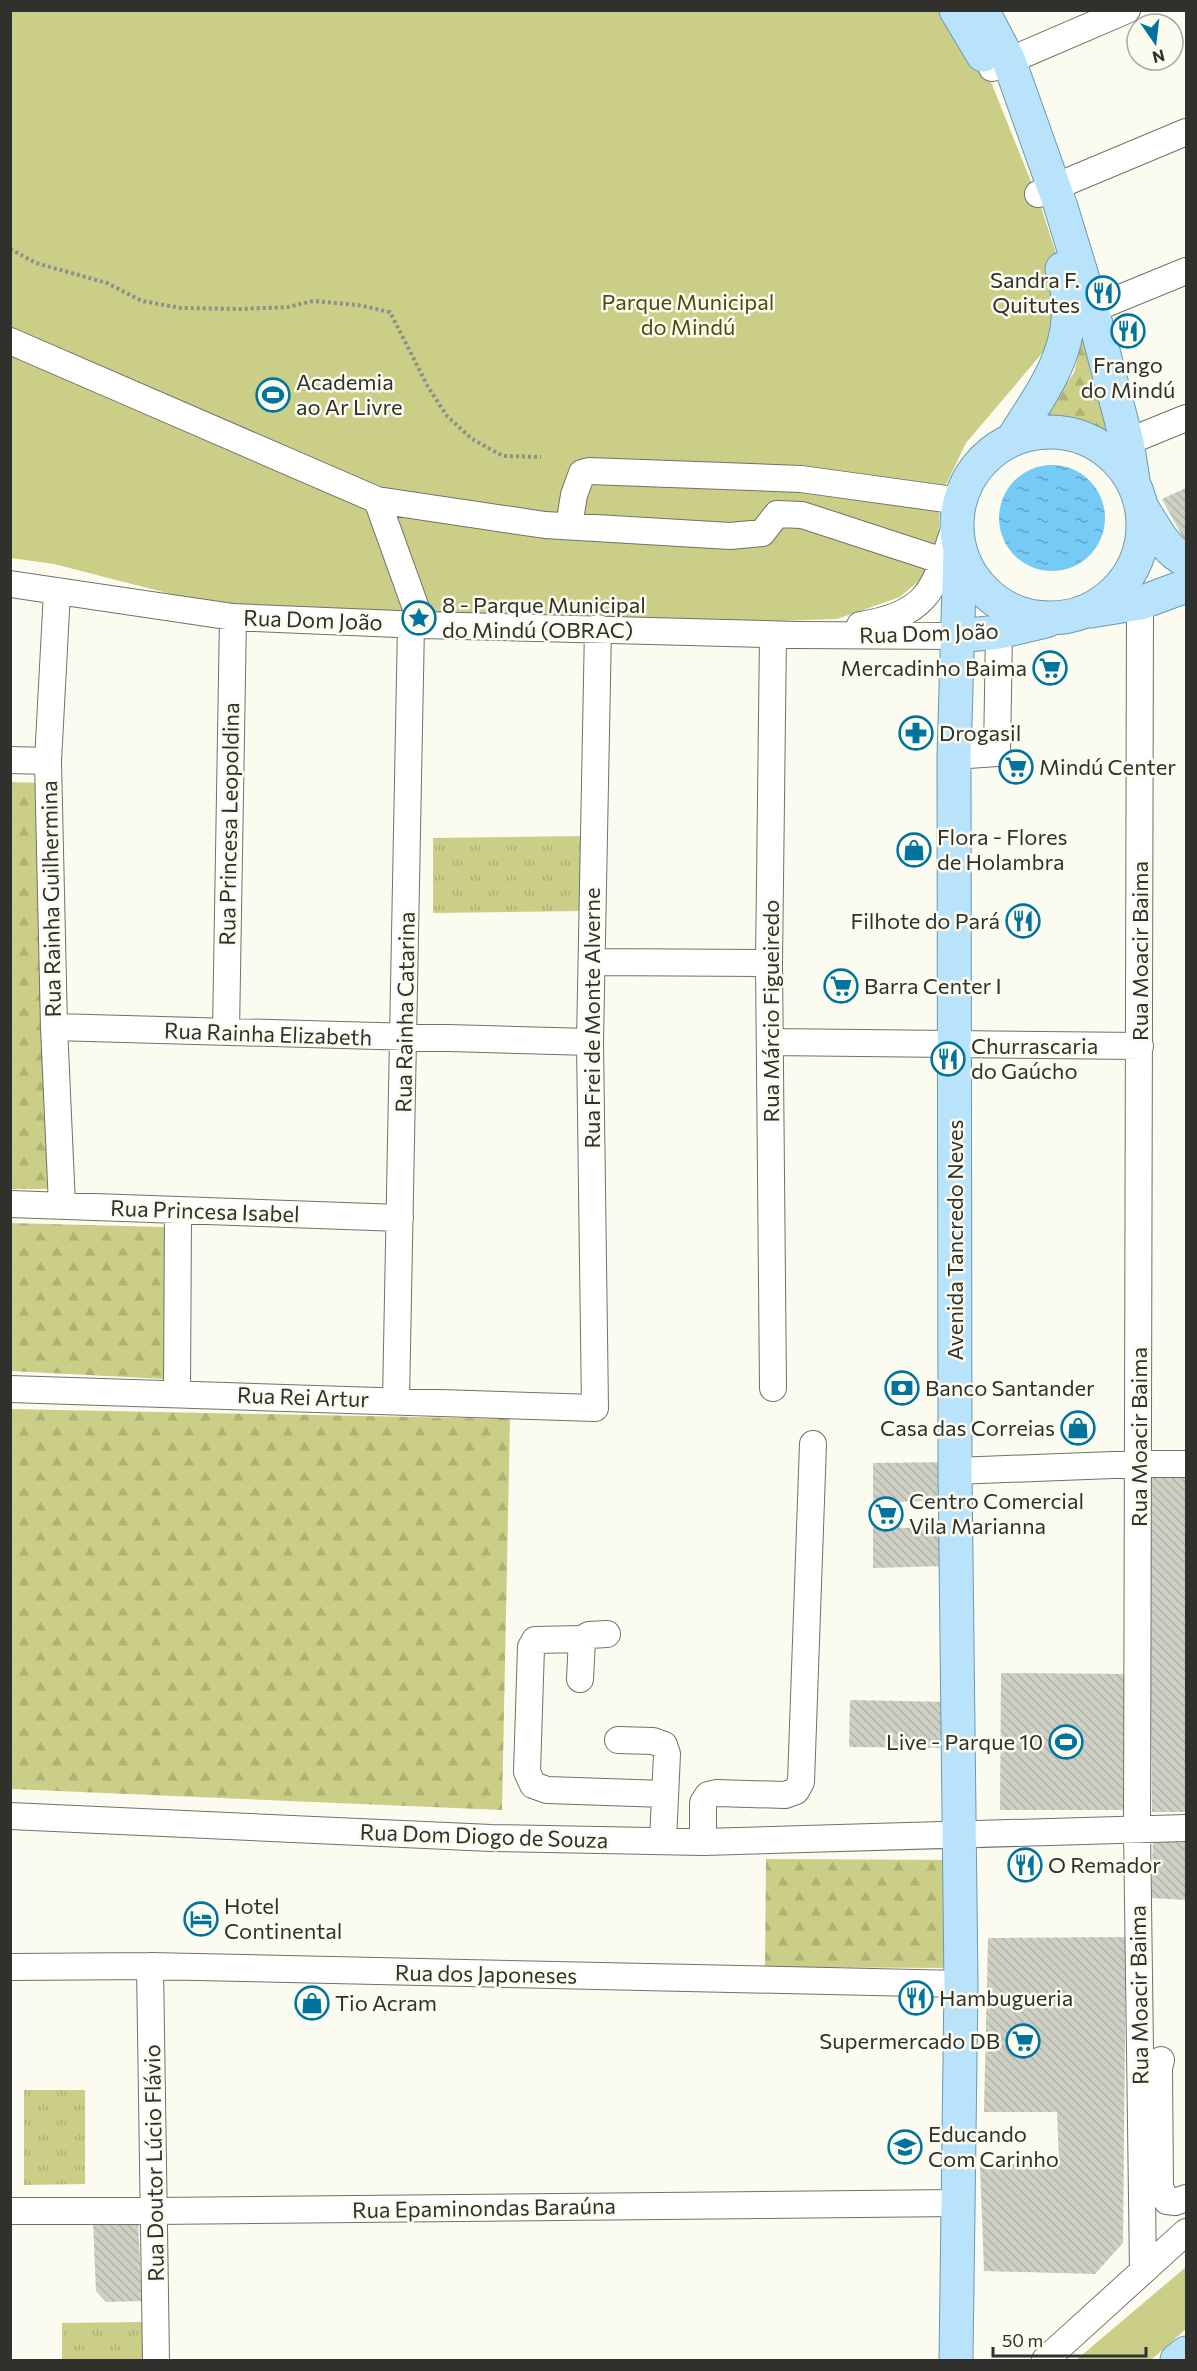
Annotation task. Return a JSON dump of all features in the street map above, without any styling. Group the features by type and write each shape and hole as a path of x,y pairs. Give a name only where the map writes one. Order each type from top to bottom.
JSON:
{"main road":[{"path":"956,10 970,32 999,65"},
{"path":"982,10 999,65 1046,190 1081,314 1127,442 1137,494 1142,541 1131,572 1117,589 1100,603 1069,615"},
{"path":"1011,440 1053,374 1081,314"},
{"path":"1186,560 1170,549 1119,461 1101,446 1080,436 1057,432 1034,433 1011,440 994,450 967,482 955,534 969,571 982,588 998,602 1017,612 1038,617 1069,615 1140,603 1186,586"},
{"name":"Avenida Tancredo Neves","path":"955,534 957,636 954,756 955,1471 961,1984 956,2361"},
{"name":"Rua Dom João","path":"957,636 999,632 1069,615"},
{"path":"1177,2361 1186,2352"}],"street":[{"path":"999,65 1127,10"},
{"path":"1046,190 1186,132"},
{"path":"1081,314 1186,271"},
{"path":"10,341 377,500 544,525 753,535 762,533 777,514 780,478"},
{"path":"1127,442 1186,418"},
{"path":"569,526 574,495 585,471 801,479 955,534"},
{"path":"377,500 416,625"},
{"path":"777,514 955,534"},
{"name":"Rua Dom João","path":"785,635 877,622 899,616 920,603 932,588 955,534"},
{"name":"Rua Dom João","path":"10,584 233,617 416,625 598,628 785,635 957,636"},
{"name":"Rua Rainha Guilhermina","path":"57,592 48,761 54,1027 62,1205"},
{"name":"Rua Moacir Baima","path":"1140,603 1137,1828 1143,2271"},
{"name":"Rua Princesa Leopoldina","path":"226,1031 233,617"},
{"name":"Rua Rainha Catarina","path":"396,1400 416,625"},
{"name":"Rua Frei de Monte Alverne","path":"595,1408 590,1042 598,628"},
{"path":"954,756 997,753 999,632"},
{"name":"Rua Márcio Figueiredo","path":"773,1388 769,963 785,635"},
{"path":"10,760 48,761"},
{"path":"592,962 769,963"},
{"name":"Rua Rainha Elizabeth","path":"54,1027 590,1042"},
{"path":"771,1042 1140,1046"},
{"name":"Rua Princesa Isabel","path":"10,1204 400,1218"},
{"path":"177,1394 178,1210"},
{"name":"Rua Rei Artur","path":"10,1389 595,1408"},
{"path":"704,1842 703,1803 708,1795 716,1793 785,1795 796,1791 801,1782 813,1444"},
{"path":"955,1471 1186,1464"},
{"path":"607,1634 589,1635 582,1639 535,1640 531,1647 527,1772 533,1785 547,1790 666,1794"},
{"path":"580,1679 582,1639"},
{"path":"618,1740 653,1741 664,1745 667,1754 663,1841"},
{"name":"Rua Dom Diogo de Souza","path":"10,1816 491,1838 704,1842 1186,1828"},
{"name":"Rua dos Japoneses","path":"10,1967 150,1966 961,1984"},
{"name":"Rua Doutor Lúcio Flávio","path":"150,1966 156,2361"},
{"path":"1161,2060 1159,2068 1160,2188 1167,2201 1186,2200"},
{"name":"Rua Epaminondas Baraúna","path":"10,2211 957,2204"},
{"path":"1045,2361 1186,2232"}],"path":[{"path":"10,249 36,263 107,283 142,301 181,308 277,308 313,301 358,305 390,312 428,387 447,416 472,439 503,456 541,457"}],"green space":[{"name":"Parque Municipal do Mindú","path":"11,11 952,11 991,82 1040,204 1065,281 1066,325 966,443 940,497 938,550 927,574 900,597 837,619 776,621 233,610 54,564 11,558"},
{"path":"1087,319 1124,455 1092,430 1069,425 1034,427 1074,373"},
{"path":"11,782 43,783 47,1189 11,1189"},
{"path":"582,836 583,911 433,913 433,838"},
{"path":"10,1223 165,1227 164,1379 11,1371"},
{"path":"11,1409 510,1419 502,1810 11,1789"},
{"path":"766,1859 957,1860 957,1968 765,1967"},
{"path":"24,2090 85,2090 85,2184 24,2185"},
{"path":"1186,2267 1186,2329 1151,2360 1076,2360"},
{"path":"142,2322 143,2360 62,2360 62,2323"}],"water":[{"path":"1052,465 1072,469 1089,481 1101,498 1105,518 1101,538 1089,555 1072,567 1052,571 1032,567 1015,555 1003,538 999,518 1003,498 1015,481 1032,469"}],"building":[{"path":"1186,488 1186,543 1162,499"},
{"name":"Centro Comercial Vila Marianna","path":"948,1462 947,1500 900,1502 900,1528 948,1527 949,1566 873,1568 873,1463"},
{"path":"1148,1471 1186,1472 1186,1812 1152,1812"},
{"name":"Live - Parque 10","path":"1001,1673 1131,1674 1130,1810 1000,1810"},
{"path":"850,1700 952,1702 951,1748 849,1747"},
{"path":"1153,1839 1186,1839 1186,1900 1151,1898"},
{"path":"1126,1937 1123,2243 1095,2274 984,2271 980,2166 1059,2162 1057,2112 984,2112 988,1938"},
{"path":"138,2220 142,2301 106,2302 96,2291 93,2222"}],"place":[{"name":"Sandra F. Quitutes","path":"1103,293"},
{"name":"Frango do Mindú","path":"1128,331"},
{"name":"Academia ao Ar Livre","path":"273,395"},
{"name":"8 - Parque Municipal do Mindú (OBRAC)","path":"419,618"},
{"name":"Mercadinho Baima","path":"1050,668"},
{"name":"Drogasil","path":"916,733"},
{"name":"Mindú Center","path":"1016,767"},
{"name":"Flora - Flores de Holambra","path":"914,850"},
{"name":"Filhote do Pará","path":"1023,921"},
{"name":"Barra Center I","path":"841,986"},
{"name":"Churrascaria do Gaúcho","path":"948,1059"},
{"name":"Banco Santander","path":"902,1388"},
{"name":"Casa das Correias","path":"1078,1428"},
{"name":"Centro Comercial Vila Marianna","path":"886,1514"},
{"name":"Live - Parque 10","path":"1066,1742"},
{"name":"O Remador","path":"1025,1865"},
{"name":"Hotel Continental","path":"201,1919"},
{"name":"Hambugueria","path":"916,1998"},
{"name":"Tio Acram","path":"312,2003"},
{"name":"Supermercado DB","path":"1023,2041"},
{"name":"Educando Com Carinho","path":"905,2147"}]}
